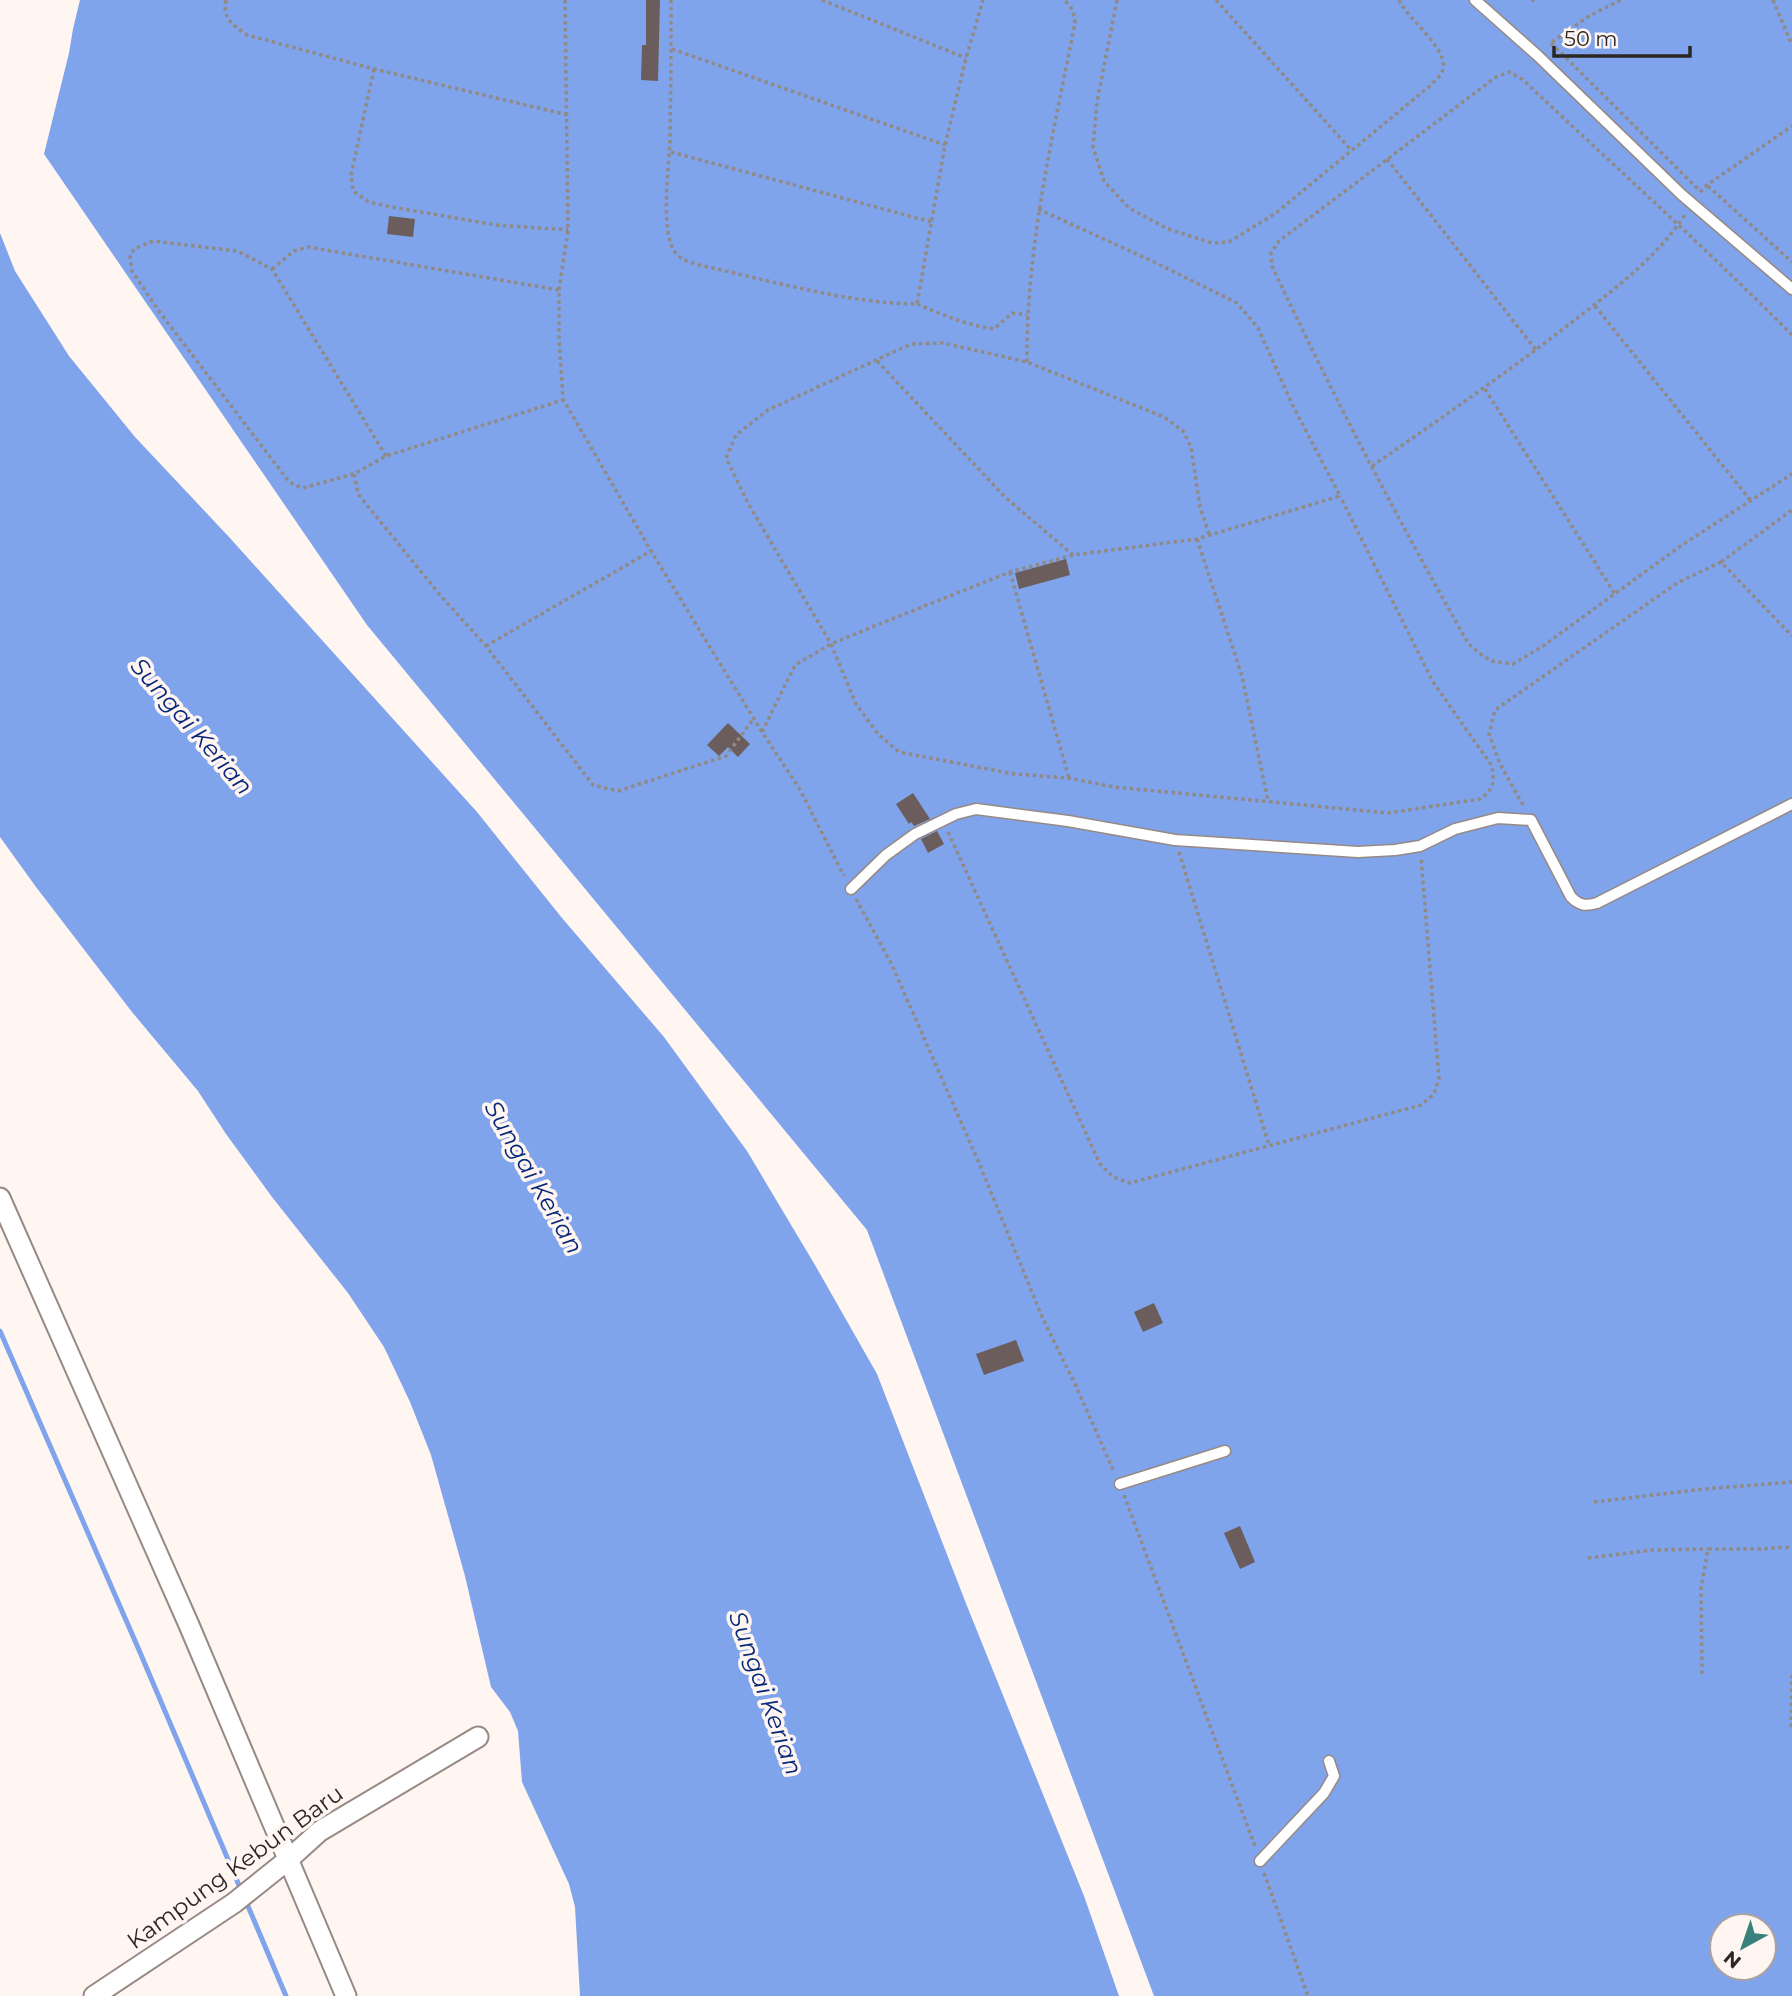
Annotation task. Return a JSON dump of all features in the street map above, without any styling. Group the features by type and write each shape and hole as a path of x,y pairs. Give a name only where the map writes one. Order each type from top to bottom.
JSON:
{"street":[{"path":"0,1198 189,1625 346,1996"},
{"name":"Kampung Kebun Baru","path":"94,1996 234,1903 320,1831 478,1737"}],"lane":[{"path":"1475,0 1537,55 1692,204 1792,289"},
{"path":"851,889 886,855 915,834 943,820 976,809 1068,821 1175,840 1357,852 1420,846 1455,829 1498,818 1531,820 1571,897 1584,906 1597,903 1792,804"},
{"path":"1120,1484 1225,1451"},
{"path":"1260,1861 1324,1793 1334,1776 1329,1761"}],"path":[{"path":"226,0 224,9 230,23 247,34 374,69 568,115"},
{"path":"565,0 568,230 559,290 559,338 564,399 651,551 799,788 891,963 1043,1319 1120,1484 1308,1996"},
{"path":"671,0 667,223 673,250 683,260 852,298 917,304 952,320 976,327 993,329 1012,313 1027,315"},
{"path":"822,0 966,58"},
{"path":"917,304 945,145 983,0"},
{"path":"1027,362 1027,315 1038,209 1074,23 1074,13 1063,0"},
{"path":"1117,0 1097,102 1093,147 1104,181 1129,208 1168,229 1212,243 1229,242 1276,214 1431,85 1443,72 1444,61 1436,46 1406,13 1399,0"},
{"path":"1216,0 1352,151"},
{"path":"1537,55 1589,16 1621,0"},
{"path":"1773,0 1792,45"},
{"path":"1551,43 1701,191"},
{"path":"671,49 945,145"},
{"path":"374,69 351,175 353,191 369,202 392,207 496,225 568,230"},
{"path":"1792,335 1728,271 1522,79 1509,72 1496,77 1279,241 1271,253 1277,279 1371,467 1468,643 1491,662 1513,664 1544,646 1682,545 1792,474"},
{"path":"1371,467 1485,389 1594,305 1660,249 1707,185 1792,126"},
{"path":"670,152 932,222"},
{"path":"1387,159 1536,350"},
{"path":"1707,185 1792,262"},
{"path":"1038,209 1237,303 1258,328 1293,406 1433,682 1492,766 1494,782 1489,792 1480,799 1388,813 1114,787 1069,778 1014,774 900,752 878,734 856,704 831,644 749,505 726,458 736,435 768,410 911,344 943,343 1027,362 1164,417 1183,430 1191,447 1200,507 1209,534"},
{"path":"386,456 272,269 237,251 153,242 134,249 130,257 132,271 158,310 294,485 303,488 354,474 386,456 564,399"},
{"path":"272,269 294,251 308,247 559,290"},
{"path":"1594,305 1751,501"},
{"path":"877,360 1006,498 1073,555"},
{"path":"1485,389 1615,594"},
{"path":"354,474 358,494 440,595 486,646 593,785 618,791 726,756 754,718"},
{"path":"762,732 795,665 831,644 1010,572 1073,555 1197,539 1339,496"},
{"path":"1531,820 1500,764 1489,734 1494,710 1677,583 1721,562 1792,510"},
{"path":"1197,539 1242,676 1268,801"},
{"path":"486,646 651,551"},
{"path":"1721,562 1792,636"},
{"path":"1010,572 1069,778"},
{"path":"943,820 1100,1164 1113,1177 1130,1182 1421,1105 1434,1094 1439,1079 1420,846"},
{"path":"1175,840 1269,1145"},
{"path":"1594,1502 1792,1482"},
{"path":"1588,1558 1653,1550 1792,1547"},
{"path":"1702,1674 1701,1589 1708,1549"},
{"path":"1791,1727 1792,1675"}],"water":[{"path":"80,0 1792,0 1792,1996 1154,1996 867,1230 367,625 44,154"},
{"name":"Sungai Kerian","path":"0,233 15,271 69,356 135,437 477,812 562,918 664,1037 747,1151 877,1374 1084,1896 1119,1996 580,1996 575,1907 569,1884 522,1782 518,1731 510,1712 491,1687 465,1576 431,1455 384,1347 348,1293 226,1134 198,1091 132,1012 0,837"}],"building":[{"path":"646,0 660,0 658,81 641,80 642,45 646,45"},
{"path":"389,216 415,219 413,237 387,234"},
{"path":"1066,559 1070,575 1019,589 1015,573"},
{"path":"728,723 750,744 738,757 728,747 719,756 707,745"},
{"path":"913,793 930,819 914,826 911,822 909,824 896,804"},
{"path":"937,831 944,844 928,853 921,839"},
{"path":"1154,1303 1163,1323 1143,1332 1134,1312"},
{"path":"1016,1340 1024,1361 984,1375 976,1354"},
{"path":"1240,1526 1255,1562 1240,1569 1224,1533"}],"waterway":[{"path":"0,1331 241,1890"},
{"path":"245,1899 286,1996"}]}
